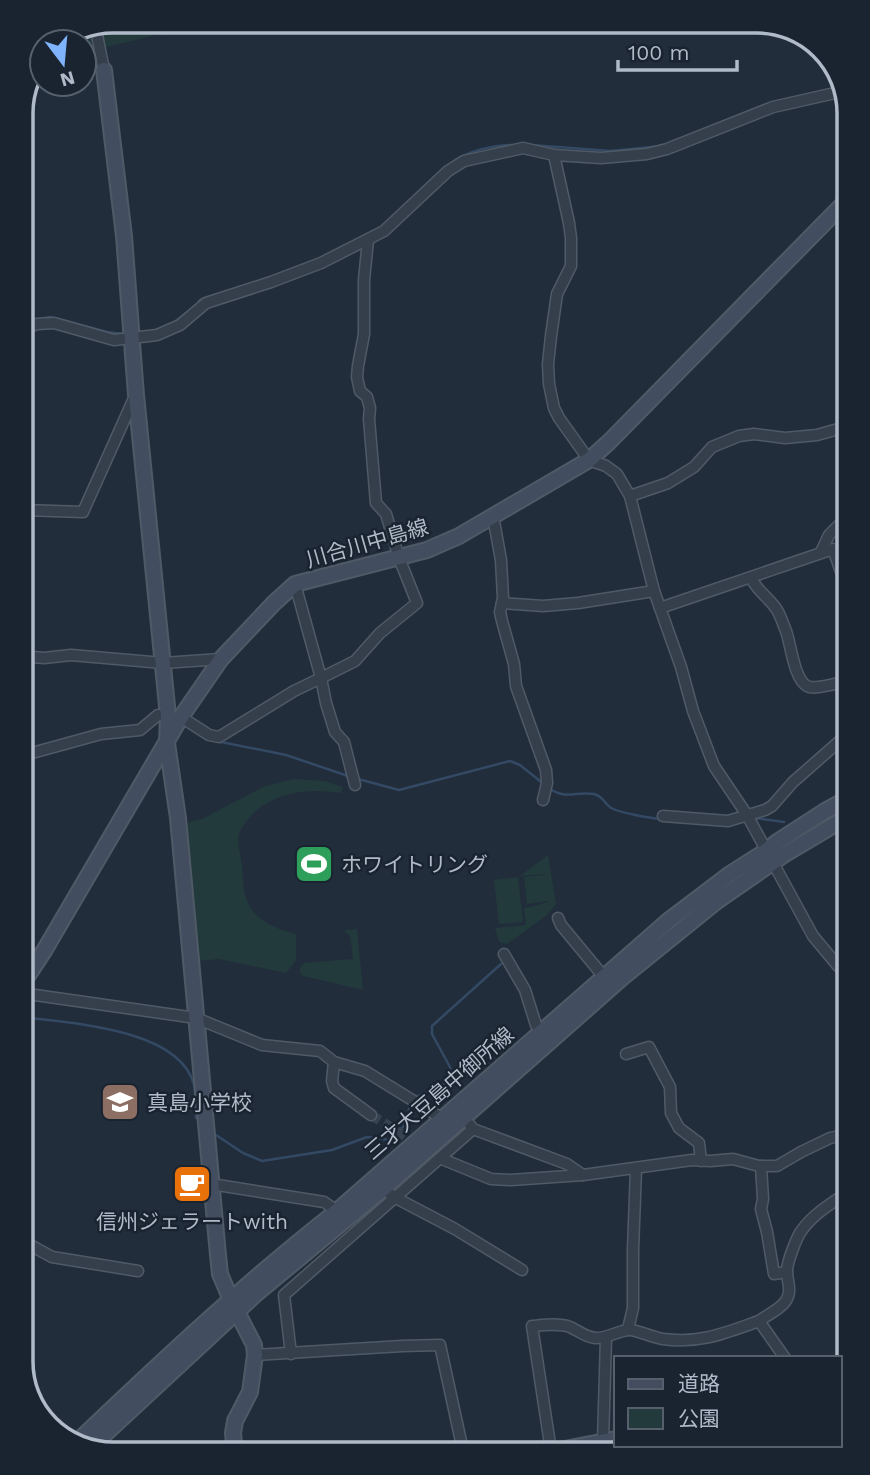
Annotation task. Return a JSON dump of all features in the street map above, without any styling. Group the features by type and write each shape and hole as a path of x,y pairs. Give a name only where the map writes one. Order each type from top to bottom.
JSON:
{"main road":[{"path":"104,70 124,236 135,395 163,663 175,716"},
{"name":"川合川中島線","path":"33,968 166,743 175,716 221,659 274,603 295,584 399,558 449,541 589,460 837,210"},
{"path":"166,743 178,818 220,1274 254,1345 255,1355 250,1392 235,1421 233,1442"},
{"name":"三才大豆島中御所線","path":"84,1435 143,1379 234,1306 389,1192 468,1123 623,977 770,857 777,842 837,805"},
{"name":"三才大豆島中御所線","path":"98,1440 234,1306 286,1250 337,1211 668,921 730,874 770,857 785,854 837,823"}],"street":[{"path":"98,40 104,70"},
{"path":"33,326 54,323 114,340 157,335 180,325 206,303 321,263 384,231 448,171 464,161 523,148 554,155 601,158 647,154 667,149 773,107 833,93"},
{"path":"554,155 569,223 571,266 557,294 550,345 549,384 554,408 589,460 606,466 617,474 630,496 654,591 714,766 747,815 813,936 837,965"},
{"path":"33,753 101,734 140,730 158,715 175,716 209,735 219,737 284,697 355,661 380,633 417,603 399,558 386,514 376,503 370,408 367,397 360,391 358,377 364,334 364,279 368,240"},
{"path":"33,510 83,512 135,395"},
{"path":"630,496 668,483 694,467 712,447 739,436 754,434 785,438 817,435 837,429"},
{"path":"494,516 501,560 503,598 500,612 514,664 516,686 546,770 545,791"},
{"path":"821,552 829,535 837,527"},
{"path":"660,608 821,552 833,549 837,560"},
{"path":"751,578 757,590 776,607 786,631 798,675 806,686 814,688 837,683"},
{"path":"295,584 326,703 335,732 344,742 354,781"},
{"path":"502,603 543,606 654,591"},
{"path":"33,657 71,655 163,663 221,659"},
{"path":"663,816 728,821 765,810 837,742"},
{"path":"558,918 604,977"},
{"path":"504,954 526,990 536,1025 542,1031"},
{"path":"33,995 196,1018 262,1045 320,1051 334,1062 365,1071 443,1119"},
{"path":"626,1054 649,1047 670,1087 671,1113 679,1128 699,1143 701,1161"},
{"path":"334,1062 334,1088 371,1115"},
{"path":"468,1123 567,1164 583,1175"},
{"path":"442,1159 491,1179 583,1175 692,1160 733,1159 761,1166 777,1166 837,1137"},
{"path":"761,1166 761,1209 774,1274 787,1272"},
{"path":"628,1329 633,1308 636,1169"},
{"path":"211,1184 324,1202 337,1211"},
{"path":"290,1353 284,1295 389,1192 522,1270"},
{"path":"544,1442 532,1326 572,1328 592,1338 606,1338 628,1329 660,1338 694,1341 758,1321 781,1307 787,1300 791,1290 787,1272 788,1261 801,1231 813,1217 837,1200"},
{"path":"33,1247 52,1257 138,1271"},
{"path":"758,1321 784,1356"},
{"path":"606,1338 610,1440"},
{"path":"255,1355 440,1345 462,1442"}],"green space":[{"path":"114,33 153,33 148,37 102,48 100,36"},
{"path":"294,779 325,781 343,787 341,793 305,791 270,801 248,820 239,834 238,841 248,903 256,915 268,924 296,934 296,960 286,973 219,959 197,961 184,824 204,818 265,786"},
{"path":"548,855 556,904 547,915 507,944 499,942 495,928 526,925 524,908 548,902 527,904 524,877 545,874 520,876"},
{"path":"518,877 523,922 499,924 494,880"},
{"path":"357,929 363,990 303,976 300,973 304,963 353,959 350,936 344,930"}],"waterway":[{"path":"745,113 774,102 832,89"},
{"path":"449,165 481,149 517,145"},
{"path":"531,145 611,151 661,146"},
{"path":"197,305 200,300 238,288"},
{"path":"172,324 186,313"},
{"path":"39,319 56,319"},
{"path":"62,320 124,334"},
{"path":"135,332 153,331"},
{"path":"216,741 286,755 348,776"},
{"path":"358,779 399,790 510,761 520,765 545,785"},
{"path":"550,789 567,795 594,794 616,810 661,819"},
{"path":"755,818 784,822"},
{"path":"416,1097 445,1084 451,1078 450,1067 432,1034 432,1026 501,964"},
{"path":"33,1018 120,1032 146,1040 168,1051 184,1066 194,1085 196,1118"},
{"path":"213,1133 243,1153 262,1161 332,1150 367,1137 391,1140 404,1126 411,1104"}],"tunnel":[{"path":"371,1115 418,1144"}],"place":[{"name":"ホワイトリング","path":"314,864"},
{"name":"真島小学校","path":"120,1102"},
{"name":"信州ジェラートwith","path":"192,1184"}]}
